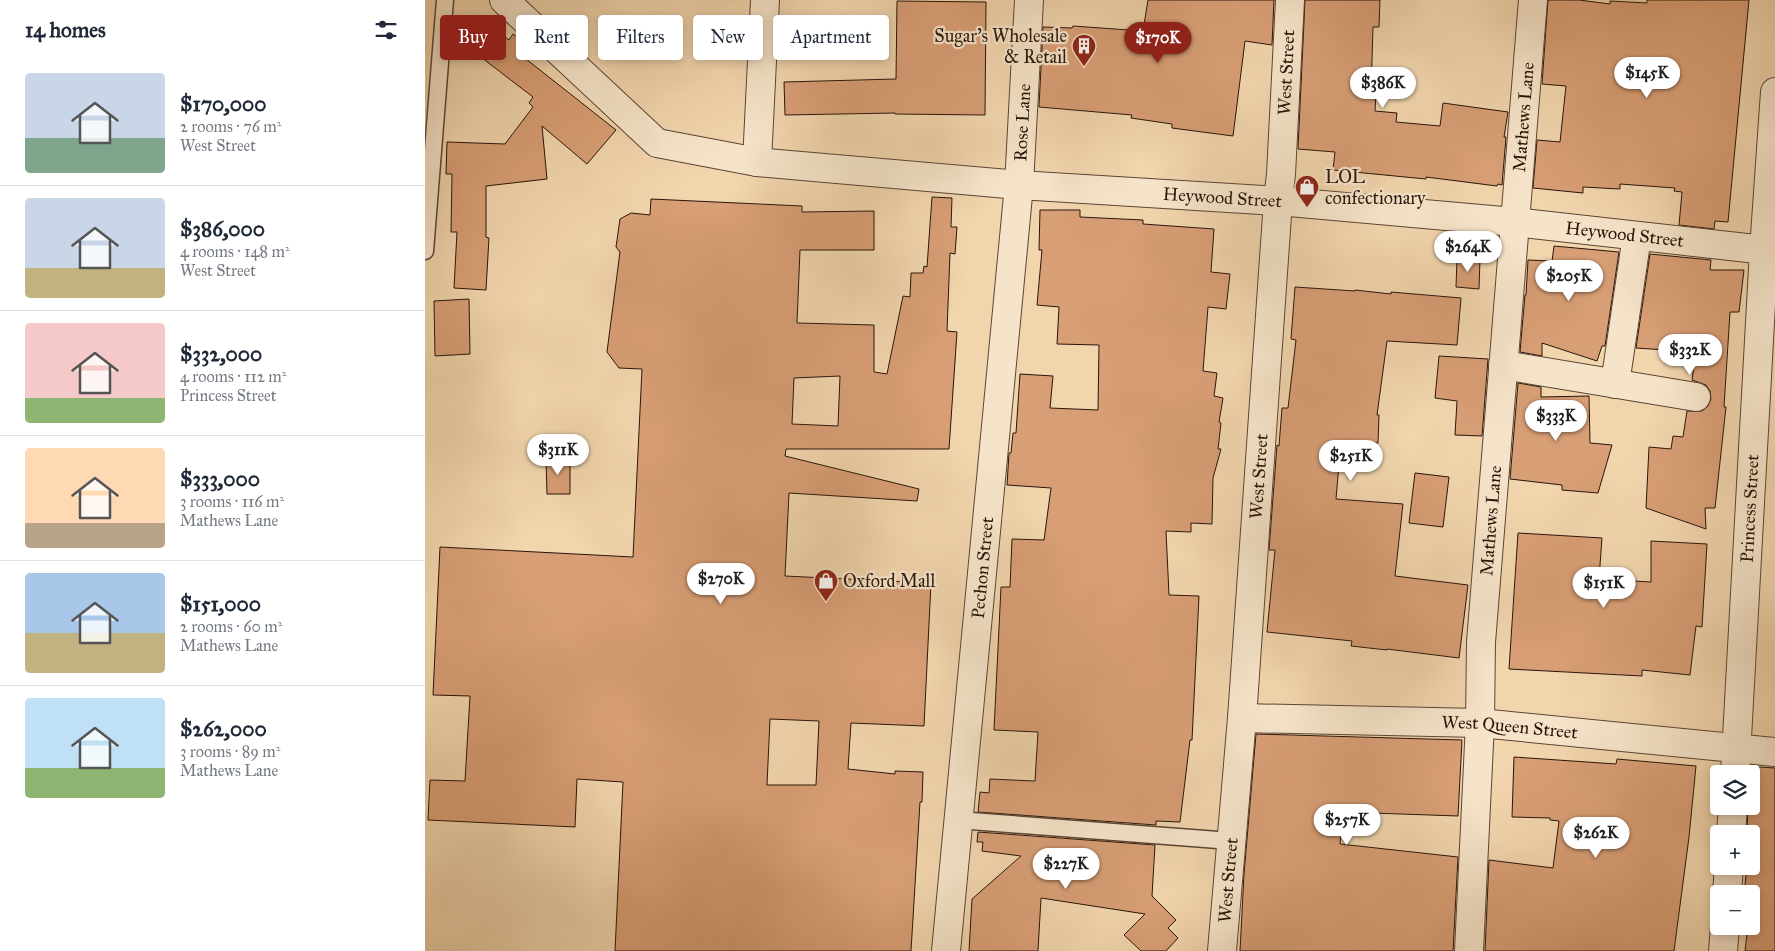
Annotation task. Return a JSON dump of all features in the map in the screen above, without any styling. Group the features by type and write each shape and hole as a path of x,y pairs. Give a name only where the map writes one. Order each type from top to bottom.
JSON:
{"street":[{"name":"Heywood Street","path":"505,0 657,143 757,162 1019,185 1278,201 1514,222 1769,250"},
{"path":"757,162 765,0"},
{"name":"Rose Lane","path":"1019,185 1029,0"},
{"name":"West Street","path":"1222,951 1242,718 1281,174 1290,0"},
{"name":"Mathews Lane","path":"1469,951 1481,723 1481,642 1533,0"},
{"name":"Princess Street","path":"1736,761 1769,250 1775,92"},
{"name":"Pechon Street","path":"946,951 1019,185"},
{"path":"1615,384 1637,236"},
{"path":"1503,365 1696,397"},
{"name":"West Queen Street","path":"1242,718 1481,723 1736,761 1775,752"},
{"path":"1723,951 1724,935"}],"lane":[{"path":"425,251 445,0"},
{"path":"958,820 1231,841"}],"building":[{"path":"1148,0 1274,0 1272,45 1245,41 1233,136 1172,128 1172,124 1131,118 1132,115 1039,107 1043,27 1072,28 1073,26 1143,31"},
{"path":"1305,0 1380,0 1379,27 1373,27 1371,92 1376,92 1375,111 1397,113 1396,122 1440,126 1443,103 1508,112 1504,137 1506,137 1502,185 1333,170 1335,152 1298,149"},
{"path":"1548,0 1579,0 1610,4 1610,1 1647,3 1647,0 1749,0 1728,222 1715,221 1714,229 1679,225 1682,192 1674,191 1675,188 1620,184 1620,189 1583,187 1583,193 1533,188 1537,140 1560,142 1566,86 1542,84"},
{"path":"897,1 986,2 985,115 895,113 785,115 784,82 896,79"},
{"path":"513,34 516,36 516,60 527,60 616,130 587,164 542,126 547,179 486,186 486,237 489,238 486,290 454,288 457,232 451,232 452,174 446,174 447,142 505,144 533,107 529,103 533,97 485,60 506,60 506,38 509,40"},
{"path":"932,197 952,198 951,227 957,227 955,254 950,253 947,331 957,332 949,449 786,449 785,456 919,489 917,501 789,493 785,576 931,583 924,726 851,723 848,769 895,774 895,771 923,772 911,951 615,951 623,782 577,779 575,827 428,820 430,780 465,781 470,696 433,695 440,547 633,557 642,369 619,368 607,352 620,252 616,247 620,219 631,213 650,215 651,199 802,206 802,212 874,211 874,250 800,250 797,323 874,325 874,372 887,374 903,296 910,297 911,273 923,273 924,266 927,267","holes":["840,376 838,426 792,424 794,378","770,719 819,721 816,785 767,785"]},
{"path":"1040,210 1080,210 1080,217 1143,220 1143,224 1214,229 1211,272 1230,274 1226,309 1208,307 1203,371 1217,373 1214,396 1223,398 1219,422 1221,423 1218,449 1221,449 1213,478 1212,524 1191,523 1191,532 1166,531 1169,595 1199,596 1192,740 1190,740 1180,822 1156,821 1156,825 978,812 980,792 989,793 990,779 1035,781 1038,732 994,730 1001,587 1010,587 1012,539 1044,540 1051,488 1007,485 1009,453 1011,453 1013,433 1016,433 1020,374 1053,376 1050,408 1098,410 1099,345 1057,344 1059,307 1037,305 1042,250 1039,250"},
{"path":"1554,246 1619,252 1605,346 1602,346 1597,361 1542,343 1542,356 1520,352 1528,260 1552,261"},
{"path":"1650,254 1711,260 1710,270 1744,270 1739,312 1730,312 1724,407 1726,407 1715,508 1705,508 1706,529 1646,508 1649,447 1671,449 1673,436 1683,437 1687,411 1702,411 1708,406 1711,399 1710,391 1706,385 1692,380 1694,365 1665,363 1666,350 1636,348"},
{"path":"1457,258 1480,259 1479,289 1456,287"},
{"path":"1295,287 1461,298 1457,345 1387,341 1377,415 1379,415 1378,443 1341,441 1336,499 1403,504 1395,576 1468,585 1459,658 1351,646 1352,641 1267,632 1275,550 1269,550 1277,445 1279,446 1282,408 1288,408 1296,340 1291,339"},
{"path":"469,299 470,354 435,356 434,301"},
{"path":"1439,356 1488,359 1482,436 1455,435 1457,401 1435,398"},
{"path":"1518,383 1541,387 1541,397 1589,396 1590,443 1612,445 1598,493 1562,490 1562,485 1510,479"},
{"path":"570,457 570,494 547,494 546,458"},
{"path":"1415,473 1449,477 1443,527 1409,523"},
{"path":"1518,533 1602,538 1599,579 1651,582 1651,541 1707,544 1702,627 1696,626 1690,675 1642,670 1642,676 1509,669"},
{"path":"1256,734 1462,740 1458,816 1343,812 1340,844 1458,857 1453,951 1240,951 1244,874"},
{"path":"1514,757 1616,764 1617,759 1696,766 1674,951 1485,951 1489,860 1553,868 1559,821 1550,820 1550,818 1512,817"},
{"path":"1760,767 1775,768 1775,951 1745,951 1747,935 1760,935 1760,885 1745,885 1746,875 1760,875 1760,825 1747,825 1748,815 1760,815"},
{"path":"978,832 1155,845 1152,896 1176,920 1168,928 1178,938 1166,951 1141,951 1124,935 1145,914 1041,898 1038,951 969,951 972,899 1021,856 982,851 983,842 977,842"}],"place":[{"name":"Sugar's Wholesale & Retail","path":"1084,67"},
{"name":"LOL confectionary","path":"1307,208"},
{"name":"Oxford Mall","path":"826,602"}]}
